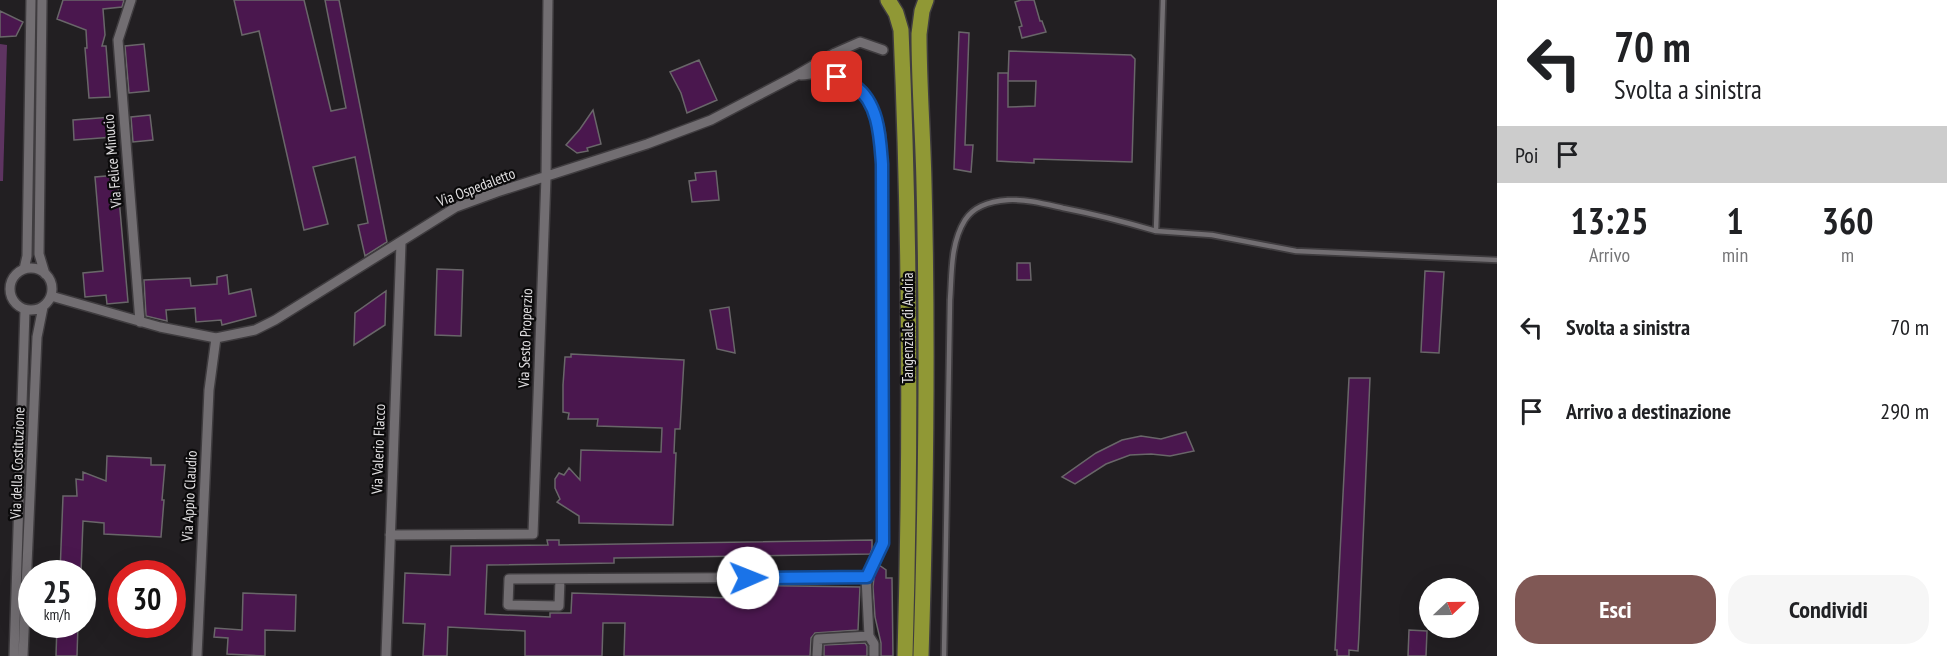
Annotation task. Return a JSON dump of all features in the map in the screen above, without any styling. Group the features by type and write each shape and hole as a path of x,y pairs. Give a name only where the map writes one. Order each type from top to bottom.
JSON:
{"main road":[{"name":"Tangenziale di Andria","path":"888,0 896,13 901,30 906,183 910,404 906,656"},
{"name":"Tangenziale di Andria","path":"921,656 926,352 919,34 926,0"}],"street":[{"path":"31,0 27,256 24,269 14,277 10,285 12,299 16,304 25,310 43,307"},
{"path":"42,0 39,254 45,274 52,286 51,296"},
{"name":"Via Felice Minucio","path":"131,0 118,40 140,322"},
{"name":"Via Sesto Properzio","path":"390,535 533,534 546,177 548,0"},
{"name":"Via Ospedaletto","path":"51,296 193,335 216,338 255,330 401,243 434,219 456,207 647,144 711,120 834,53 860,42 883,50"},
{"path":"795,76 820,73 837,77 856,87 871,105 880,131 883,543 867,577 868,636 874,644 874,656"},
{"name":"Via Valerio Flacco","path":"386,656 401,243"},
{"path":"24,269 34,269 45,274"},
{"path":"0,282 10,285"},
{"name":"Via della Costituzione","path":"23,656 37,337 43,307 51,296"},
{"name":"Via della Costituzione","path":"14,656 25,310"},
{"name":"Via Appio Claudio","path":"197,656 209,390 216,338"},
{"path":"560,579 559,606 508,604 508,579 867,577"},
{"path":"817,656 818,639 868,636"}],"lane":[{"path":"1156,231 1163,0"},
{"path":"944,656 950,300 953,253 957,235 975,209 993,202 1010,200 1052,205 1156,231 1212,234 1296,251 1497,260"}],"shaded area":[{"path":"0,44 7,45 3,181 0,181"}],"building":[{"path":"63,0 124,0 122,7 103,9 105,35 102,46 106,46 110,97 89,98 86,30 57,19"},
{"path":"234,0 304,0 331,111 346,108 325,0 339,0 387,242 365,256 358,225 368,223 355,157 313,167 328,224 304,230 259,31 242,35"},
{"path":"1034,0 1046,32 1022,38 1019,27 1022,26 1015,2"},
{"path":"0,11 23,22 16,36 0,37"},
{"path":"959,32 969,33 965,145 973,145 971,172 954,169"},
{"path":"144,44 149,91 129,93 125,46"},
{"path":"1009,51 1131,55 1135,59 1132,162 1034,159 1034,163 997,161 998,73 1008,73 1008,81","holes":["1008,81 1036,81 1035,106 1008,107"]},
{"path":"699,60 717,100 687,113 681,93 670,72"},
{"path":"593,110 601,144 587,148 588,151 577,153 566,145"},
{"path":"150,115 153,140 133,142 131,117"},
{"path":"112,117 114,137 74,140 73,120"},
{"path":"716,171 719,200 692,202 689,181 696,180 695,173"},
{"path":"117,175 128,302 107,304 106,295 85,297 83,273 103,271 95,177"},
{"path":"1017,263 1030,263 1031,280 1017,280"},
{"path":"437,269 463,270 461,336 435,335"},
{"path":"1425,271 1444,272 1439,353 1421,352"},
{"path":"227,275 229,294 251,289 256,316 222,325 221,320 196,322 195,308 166,310 167,321 146,316 144,280 190,278 191,286 217,284 217,277"},
{"path":"386,291 385,325 354,345 355,313"},
{"path":"729,307 735,353 717,349 710,310"},
{"path":"571,354 684,360 680,429 675,429 673,525 579,523 579,516 557,502 560,499 555,488 555,479 559,473 564,475 569,468 580,480 581,450 661,452 662,428 597,426 598,419 568,419 569,413 563,412 563,385 565,357 571,357"},
{"path":"1349,378 1370,378 1359,634 1358,651 1349,650 1349,656 1337,656 1337,650 1335,650"},
{"path":"1186,432 1194,451 1170,456 1130,455 1106,464 1075,484 1062,477 1096,453 1122,440 1141,436 1161,439"},
{"path":"107,456 151,458 151,465 165,465 161,537 104,534 104,523 83,521 82,560 61,560 63,496 77,496 76,479 83,480 83,472 106,481"},
{"path":"547,540 559,540 559,545 872,540 872,549 870,554 614,558 614,563 487,565 485,614 550,617 550,613 571,613 572,593 732,598 732,585 860,587 858,630 815,633 811,638 810,656 624,656 625,623 603,623 602,656 525,656 525,631 448,627 447,656 423,656 425,624 403,623 405,573 450,575 451,546 548,545"},
{"path":"879,565 886,570 886,578 892,578 893,656 881,656 881,643 875,617 873,587"},
{"path":"243,593 296,595 295,631 265,630 265,656 227,654 228,638 214,637 215,628 242,630"},
{"path":"1409,630 1419,631 1419,638 1427,638 1426,656 1408,656"},
{"path":"57,638 78,638 77,656 56,656"},
{"path":"865,643 867,656 824,656 824,645"}],"route":[{"path":"748,578 867,577 883,543 884,394 880,131 871,105 856,87 837,77"}]}
